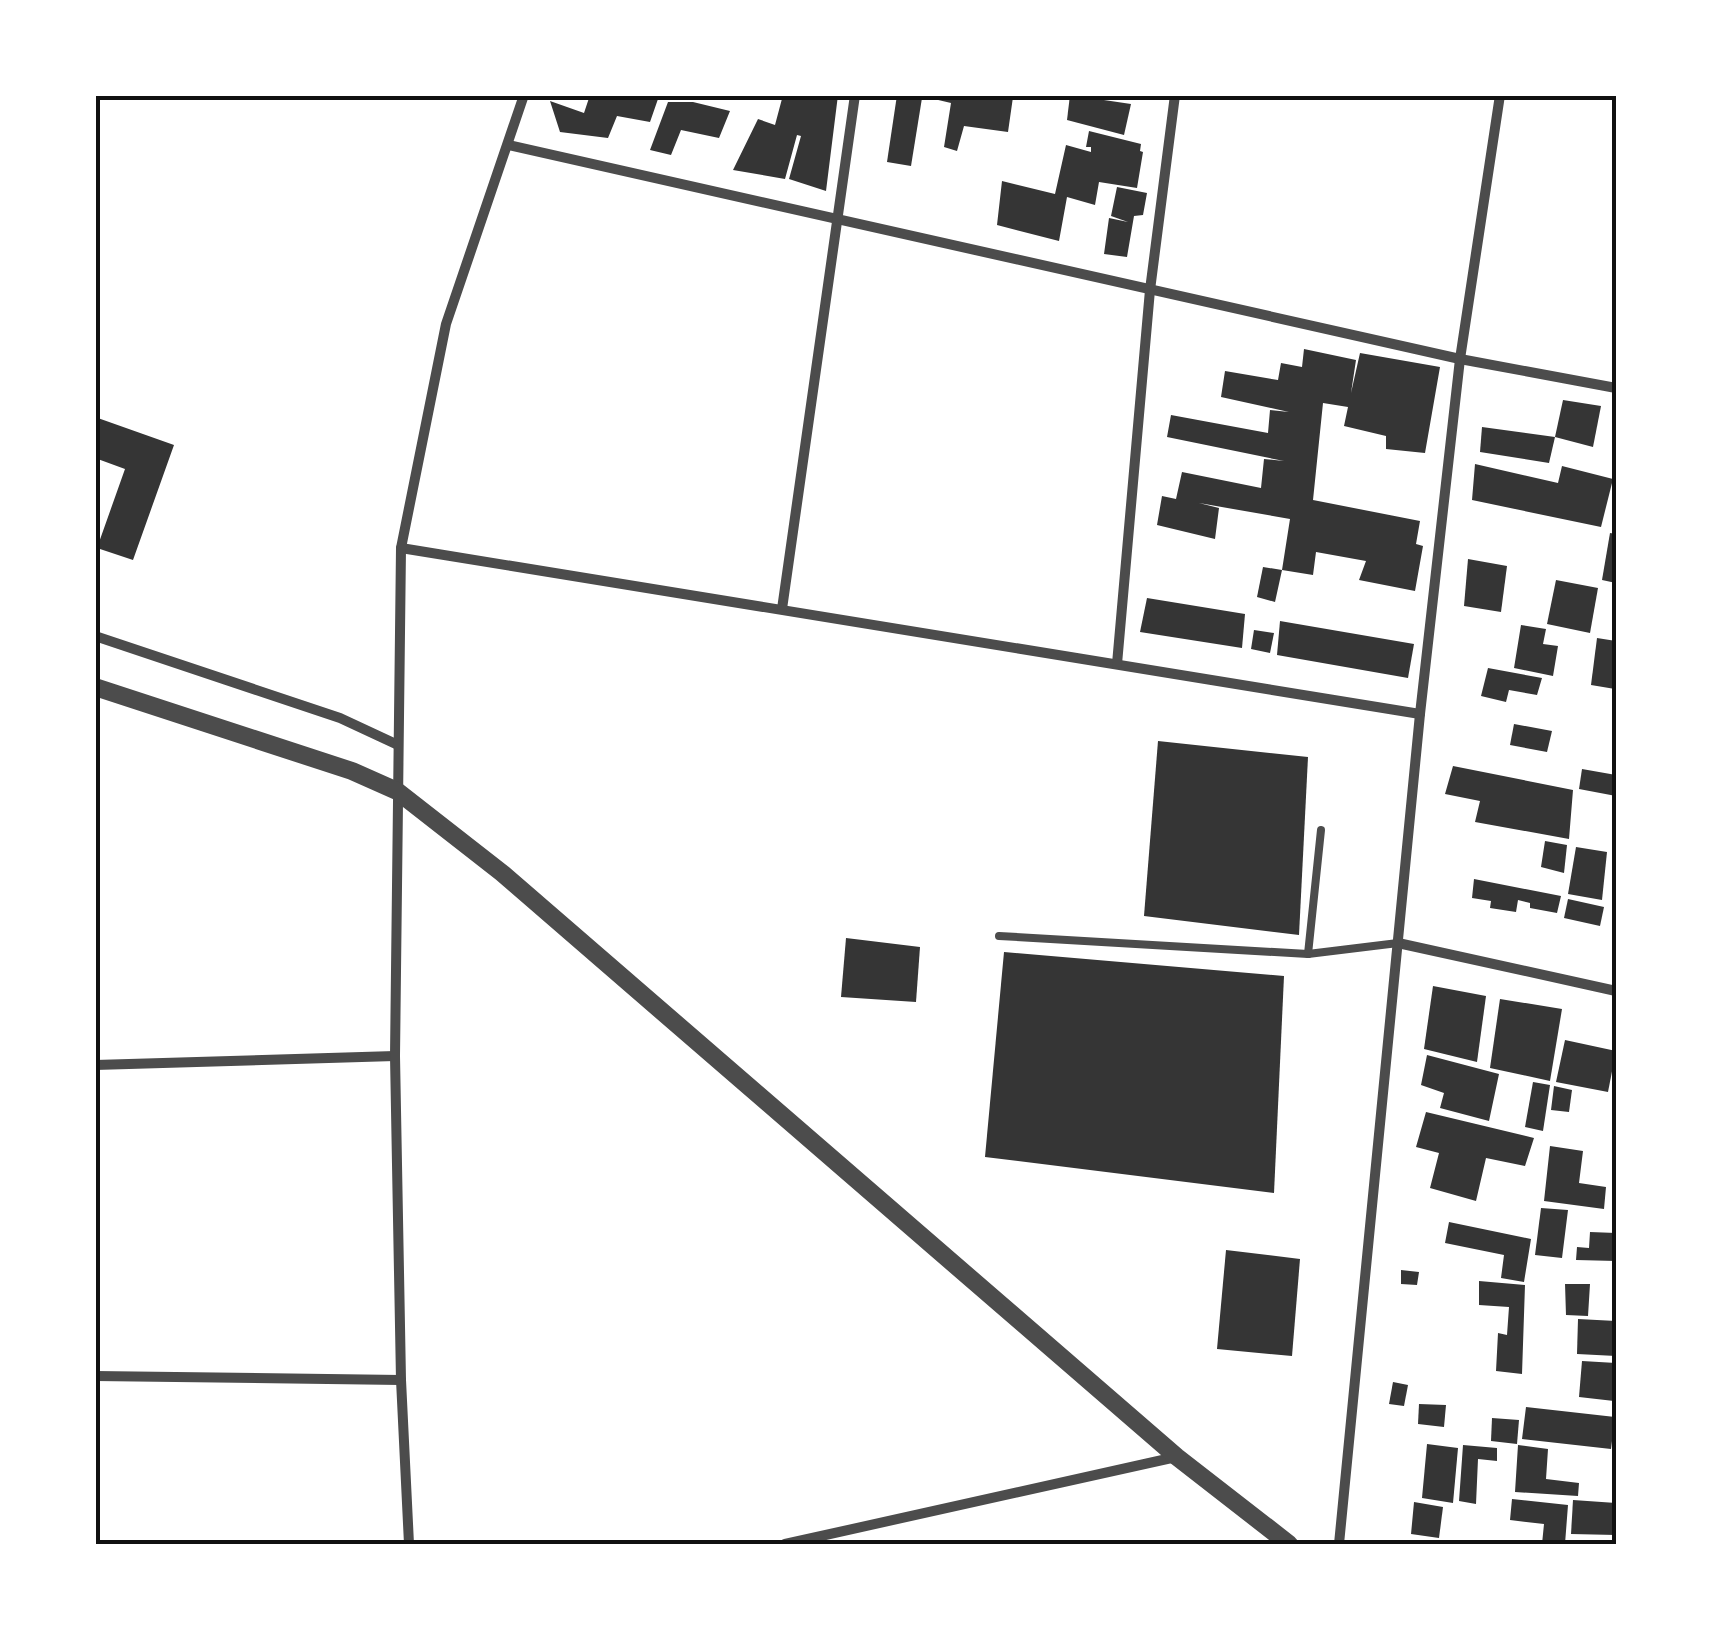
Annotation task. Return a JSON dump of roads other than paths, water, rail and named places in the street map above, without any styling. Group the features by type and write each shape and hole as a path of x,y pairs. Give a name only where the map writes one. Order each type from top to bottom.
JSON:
{"street":[{"path":"409,1544 401,1380 395,1056 401,548 446,324 524,95"},
{"path":"782,609 856,95"},
{"path":"1117,664 1150,290 1175,95"},
{"path":"1339,1544 1420,714 1460,360 1500,95"},
{"path":"508,145 1460,360 1616,388"},
{"path":"401,548 1420,714"},
{"path":"95,636 340,718 398,745"},
{"path":"95,688 352,771 397,791 502,873 1177,1456 1289,1544"},
{"path":"1398,943 1616,991"},
{"path":"95,1065 395,1056"},
{"path":"95,1376 401,1380"},
{"path":"784,1544 1177,1456"}],"lane":[{"path":"1308,954 1321,830"},
{"path":"999,936 1308,954 1398,943"}]}
